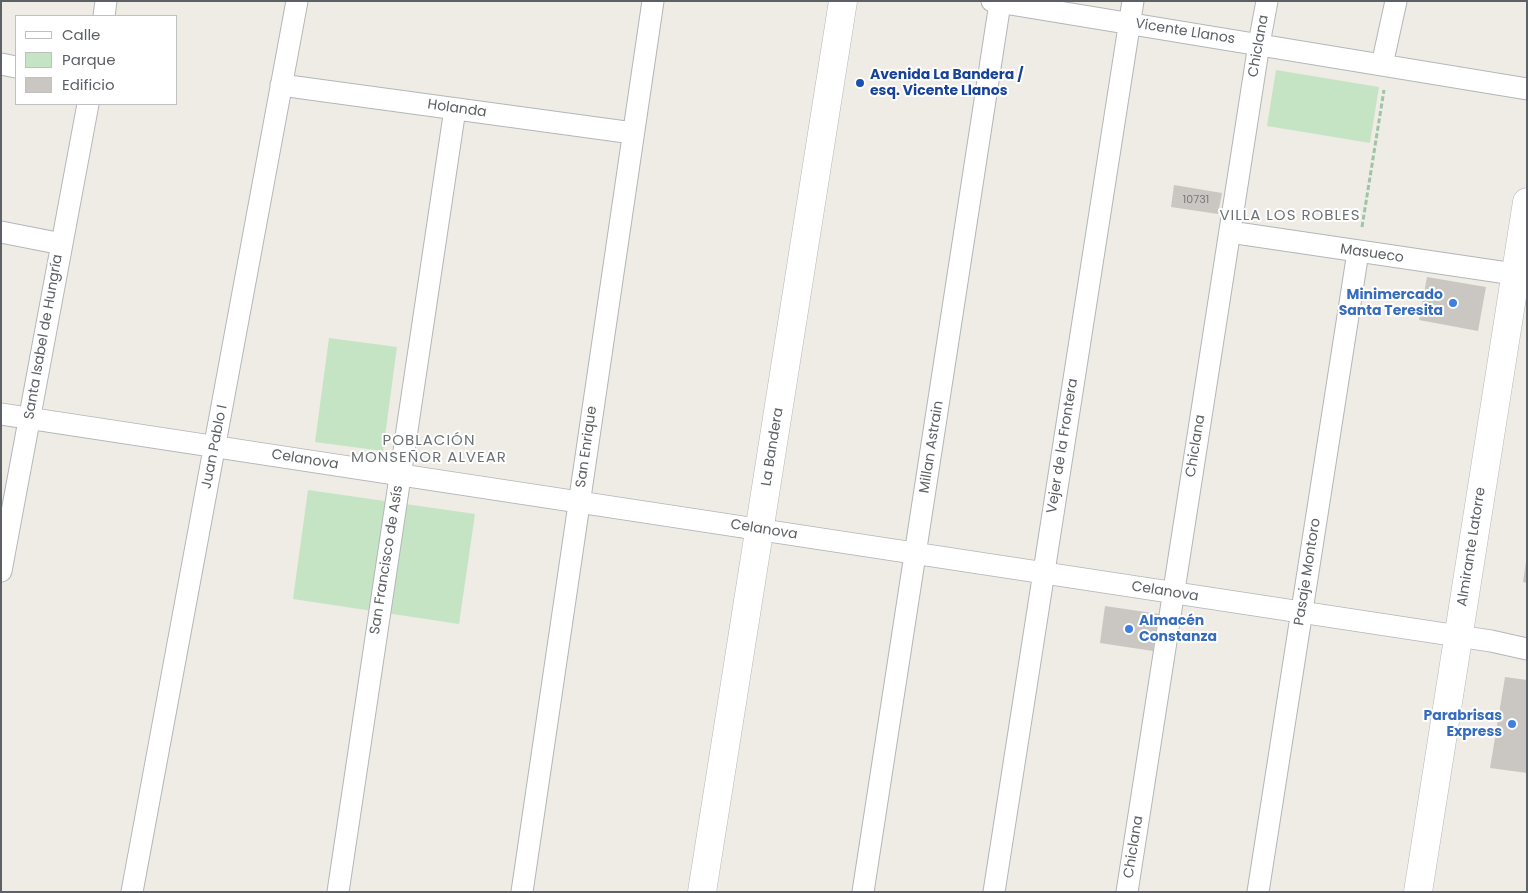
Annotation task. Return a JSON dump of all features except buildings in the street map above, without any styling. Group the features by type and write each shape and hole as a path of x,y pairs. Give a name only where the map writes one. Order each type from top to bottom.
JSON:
{"street":[{"path":"104,15 106,1"},
{"name":"Juan Pablo I","path":"132,892 297,1"},
{"name":"San Enrique","path":"522,892 653,1"},
{"name":"La Bandera","path":"702,892 844,1"},
{"name":"Vejer de la Frontera","path":"994,892 1133,1"},
{"name":"Chiclana","path":"1127,892 1259,44 1268,1"},
{"path":"1382,65 1396,1"},
{"name":"Vicente Llanos","path":"996,2 1129,22 1527,89"},
{"name":"Millan Astrain","path":"864,892 996,2"},
{"path":"1,64 15,67"},
{"name":"Holanda","path":"281,85 633,133"},
{"name":"Santa Isabel de Hungría","path":"1,571 88,105"},
{"name":"San Francisco de Asís","path":"338,892 455,109"},
{"name":"Almirante Latorre","path":"1418,892 1514,274 1527,202"},
{"path":"1,232 62,244"},
{"name":"Masueco","path":"1230,232 1514,274"},
{"name":"Pasaje Montoro","path":"1258,892 1358,252"},
{"name":"Celanova","path":"1,414 1458,636 1527,649"}],"path":[{"path":"1358,252 1385,84 1382,65"}],"green space":[{"path":"1276,70 1379,87 1370,143 1267,126"},
{"path":"329,338 397,347 383,451 315,442"},
{"path":"308,490 475,514 459,624 293,599"}],"place":[{"name":"Avenida La Bandera / esq. Vicente Llanos","path":"860,83"},
{"name":"Minimercado Santa Teresita","path":"1453,303"},
{"name":"Almacén Constanza","path":"1129,629"},
{"name":"Parabrisas Express","path":"1512,724"}],"district":[{"name":"VILLA LOS ROBLES","path":"1290,216"},
{"name":"POBLACIÓN MONSEÑOR ALVEAR","path":"429,450"}]}
